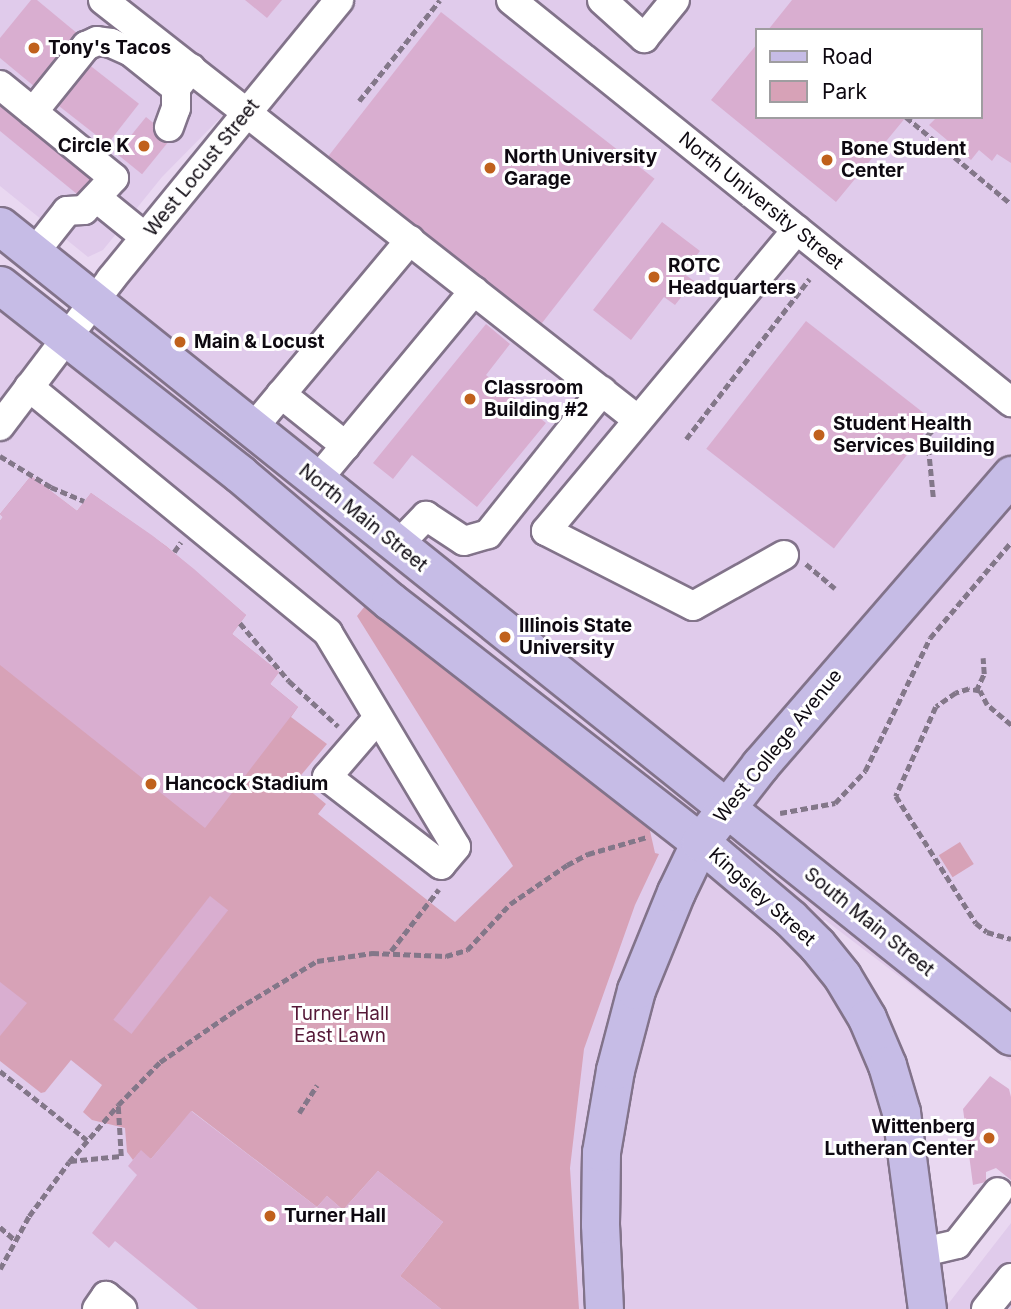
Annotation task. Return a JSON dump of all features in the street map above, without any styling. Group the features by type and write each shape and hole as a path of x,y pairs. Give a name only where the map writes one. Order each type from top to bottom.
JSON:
{"main road":[{"name":"North Main Street","path":"0,226 727,808"},
{"path":"0,285 240,474 390,601 700,842"},
{"name":"West College Avenue","path":"604,1309 600,1224 601,1152 615,1070 636,990 676,892 700,842 832,679 1011,475"},
{"name":"South Main Street","path":"727,808 1011,1036"},
{"name":"Kingsley Street","path":"700,842 790,918 817,946 842,976 867,1018 887,1065 901,1112 927,1309"}],"street":[{"path":"103,0 184,78"},
{"name":"West Locust Street","path":"0,426 65,337 339,0"},
{"name":"North University Street","path":"511,0 1011,402"},
{"path":"602,0 644,38 676,0"},
{"path":"33,112 86,46 97,41 111,43 184,78 248,113 638,420"},
{"path":"169,127 184,78"},
{"path":"0,85 114,178 98,200 85,210 67,211 34,253"},
{"path":"98,200 145,237"},
{"path":"784,555 693,606 546,531 797,230"},
{"path":"253,428 410,240"},
{"path":"317,480 474,290"},
{"path":"29,387 328,633 456,847 442,865 327,777 378,718"},
{"path":"397,546 426,516 464,541 488,534 602,391"},
{"path":"281,394 346,446"},
{"path":"919,1253 957,1244 998,1192"},
{"path":"986,1309 1011,1278"},
{"path":"97,1309 106,1296 122,1309"}],"path":[{"path":"359,101 440,0"},
{"path":"908,119 1011,204"},
{"path":"686,439 809,279"},
{"path":"933,498 927,436 940,422 971,418"},
{"path":"0,456 51,487 84,501"},
{"path":"780,813 835,803 865,771 930,638 1011,542"},
{"path":"784,555 791,552 835,588"},
{"path":"240,623 289,681 358,743"},
{"path":"976,691 984,674 983,658"},
{"path":"1011,725 987,705 985,699 976,691 956,693 936,707 896,796 976,923 987,932 1011,939"},
{"path":"0,1269 14,1239 69,1162 118,1105 160,1062 237,1009 317,961 391,952 446,956 467,950 510,904 567,865 588,854 657,834"},
{"path":"391,952 441,888 442,865"},
{"path":"0,1071 87,1140"},
{"path":"299,1113 317,1085"},
{"path":"69,1162 121,1156 118,1105"},
{"path":"0,1227 14,1239"}],"shaded area":[{"name":"Illinois State University","path":"0,0 1011,0 1011,1061 825,920 822,922 882,1009 924,1126 945,1308 1011,1223 1011,1309 0,1309 0,295 71,353 257,125 232,106 162,177 103,250 88,257 0,186"}],"green space":[{"name":"Turner Hall East Lawn","path":"31,476 77,511 91,493 166,546 246,615 232,634 279,672 270,684 298,707 291,717 327,744 297,780 326,804 318,814 455,922 513,866 357,616 369,601 648,822 655,853 659,854 635,905 584,1049 570,1168 579,1309 441,1309 400,1276 443,1222 378,1171 343,1210 327,1196 317,1207 192,1111 151,1159 139,1153 133,1160 127,1152 125,1128 92,1120 83,1112 102,1085 71,1060 45,1092 41,1093 0,1061 0,521 3,517 0,514"},
{"path":"960,842 974,864 953,877 939,855"}],"building":[{"name":"Tony's Tacos","path":"31,0 37,0 78,34 35,87 0,58 0,38"},
{"path":"245,0 282,0 267,18"},
{"path":"792,0 1011,0 1011,163 997,154 992,161 979,150 971,160 929,125 935,119 983,119 983,28 770,28"},
{"name":"North University Garage","path":"441,12 655,179 541,325 327,158"},
{"name":"Bone Student Center","path":"755,46 755,119 904,119 836,202 711,100"},
{"name":"Circle K","path":"83,60 139,104 108,144 52,100"},
{"name":"Circle K","path":"0,98 100,179 83,199 0,131"},
{"name":"Circle K","path":"146,117 172,138 142,174 116,154"},
{"name":"ROTC Headquarters","path":"662,222 700,251 683,273 694,281 675,305 664,297 631,340 593,310"},
{"name":"Student Health Services Building","path":"806,321 934,421 834,548 706,449"},
{"name":"Classroom Building #2","path":"486,324 510,344 486,375 546,423 477,507 412,455 393,479 373,463"},
{"path":"31,476 77,511 91,493 153,536 194,569 246,615 232,634 279,672 270,684 298,707 205,828 0,665 0,521 3,517 0,514"},
{"path":"210,896 228,910 131,1034 113,1020"},
{"path":"0,982 27,1003 0,1036"},
{"name":"Wittenberg Lutheran Center","path":"990,1076 1009,1089 1011,1097 1011,1180 996,1168 986,1172 986,1182 973,1185 963,1109"},
{"name":"Turner Hall","path":"191,1111 317,1207 327,1196 343,1210 378,1171 414,1199 443,1222 400,1276 441,1309 198,1309 115,1241 109,1248 92,1233 137,1175 128,1166 141,1150 151,1159"}],"place":[{"name":"Tony's Tacos","path":"34,48"},
{"name":"Circle K","path":"144,146"},
{"name":"Bone Student Center","path":"827,160"},
{"name":"North University Garage","path":"490,168"},
{"name":"ROTC Headquarters","path":"654,277"},
{"name":"Main & Locust","path":"180,342"},
{"name":"Classroom Building #2","path":"470,399"},
{"name":"Student Health Services Building","path":"819,435"},
{"name":"Illinois State University","path":"505,637"},
{"name":"Hancock Stadium","path":"151,784"},
{"name":"Wittenberg Lutheran Center","path":"989,1138"},
{"name":"Turner Hall","path":"270,1216"}]}
